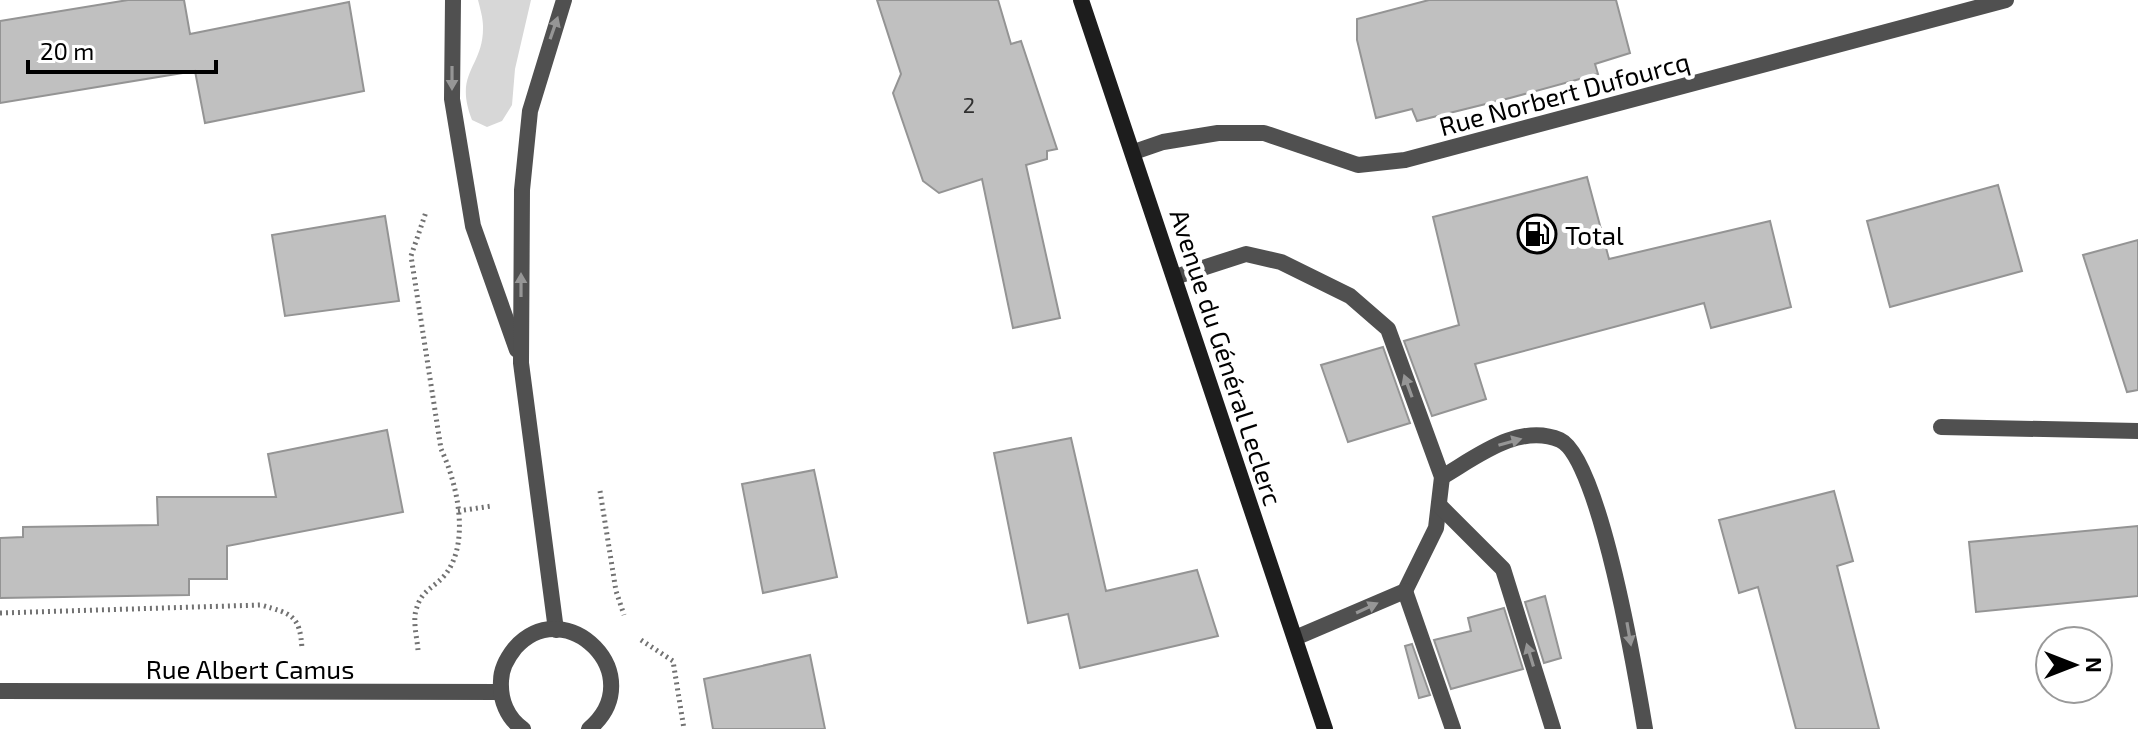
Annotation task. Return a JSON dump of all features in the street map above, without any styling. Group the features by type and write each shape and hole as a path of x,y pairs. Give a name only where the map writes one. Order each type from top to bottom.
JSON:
{"main road":[{"name":"Avenue du Général Leclerc","path":"1081,0 1325,729"}],"street":[{"path":"453,0 452,99 473,226 521,363"},
{"path":"556,630 521,363 522,190 530,111 564,0"},
{"name":"Rue Norbert Dufourcq","path":"1134,152 1163,142 1218,133 1264,133 1358,165 1405,160 2006,0"},
{"path":"1175,277 1246,254 1281,262 1350,296 1388,329 1442,477 1436,528 1405,591 1295,638"},
{"path":"1941,427 2138,431"},
{"path":"1442,477 1505,441 1537,436 1560,440 1575,452 1585,474 1624,605 1645,729"},
{"path":"1439,505 1503,569 1553,729"},
{"path":"1405,591 1453,729"},
{"path":"523,729 505,709 500,692 501,673 521,642 538,633 556,630 574,633 590,642 602,654 609,671 612,689 607,707 589,729"},
{"name":"Rue Albert Camus","path":"0,691 500,692"}],"path":[{"path":"418,654 415,611 422,593 445,575 455,554 460,532 453,475 441,449 411,256 427,209"},
{"path":"600,491 616,591 624,615 642,640 673,661 684,729"},
{"path":"458,511 492,506"},
{"path":"0,613 261,605 288,613 300,628 303,658"}],"shaded area":[{"path":"478,0 531,0 515,69 512,105 502,121 487,127 472,120 466,91 482,40 483,23"}],"building":[{"path":"128,0 184,0 190,34 349,2 364,91 205,123 195,71 0,103 0,21"},
{"path":"877,0 998,0 1011,44 1021,41 1057,149 1047,151 1047,159 1026,165 1060,318 1013,328 982,179 939,193 923,181 893,93 901,74"},
{"path":"1429,0 1616,0 1630,53 1595,64 1598,74 1510,98 1417,121 1412,109 1376,118 1357,40 1357,19"},
{"path":"1587,177 1609,259 1770,221 1791,307 1711,328 1704,303 1475,364 1486,399 1432,416 1404,341 1459,325 1433,217"},
{"path":"1998,185 2022,271 1890,307 1867,221"},
{"path":"385,216 399,301 285,316 272,235"},
{"path":"2138,240 2138,390 2127,392 2083,255"},
{"path":"1383,347 1410,423 1348,442 1321,365"},
{"path":"387,430 403,512 227,546 227,579 189,579 189,595 0,598 0,538 23,537 23,527 158,525 157,497 276,497 268,454"},
{"path":"1071,438 1106,591 1197,570 1218,636 1080,668 1068,614 1028,623 994,453"},
{"path":"814,470 837,577 763,593 742,484"},
{"path":"1834,491 1853,561 1837,566 1879,729 1796,729 1758,587 1739,593 1719,520"},
{"path":"2138,526 2138,596 1976,612 1969,542"},
{"path":"1545,596 1561,658 1544,663 1525,602"},
{"path":"1504,608 1523,669 1451,689 1434,640 1471,631 1468,618"},
{"path":"1412,644 1430,695 1419,698 1405,646"},
{"path":"810,655 825,729 713,729 704,679"}],"place":[{"name":"Total","path":"1537,234"}]}
